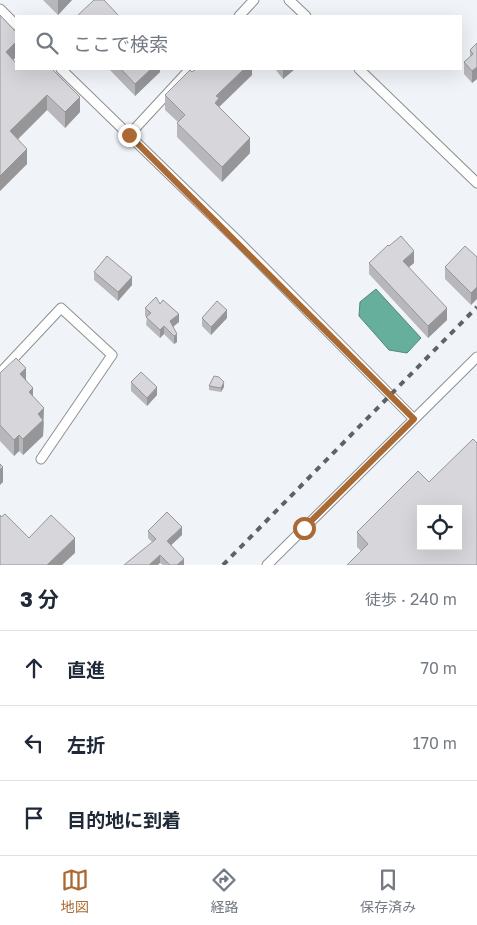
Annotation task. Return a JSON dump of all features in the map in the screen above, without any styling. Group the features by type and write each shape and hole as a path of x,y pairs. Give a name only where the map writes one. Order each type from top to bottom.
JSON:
{"lane":[{"path":"240,15 254,0"},
{"path":"289,0 305,15"},
{"path":"0,9 15,23"},
{"path":"62,70 414,419"},
{"path":"129,135 189,70"},
{"path":"361,70 477,183"},
{"path":"0,373 61,308 112,355 41,459"},
{"path":"267,565 477,357"}],"shaded area":[{"path":"376,289 421,338 407,353 389,350 359,316 360,302"}],"building":[{"path":"94,0 104,0 118,15 78,15"},
{"path":"0,15 15,31 15,43 6,52 15,62 15,70 53,70 80,97 65,112 47,95 10,131 27,149 0,176"},
{"path":"477,43 477,67 472,71 464,62 473,54 470,50"},
{"path":"122,70 150,70 135,84"},
{"path":"190,70 192,72 195,70 243,70 216,96 219,98 215,103 250,138 222,167 177,123 185,115 165,95"},
{"path":"401,236 414,251 403,261 447,308 428,326 369,263 388,245"},
{"path":"465,246 477,257 477,287 471,293 445,267"},
{"path":"107,256 132,277 118,292 94,272"},
{"path":"156,297 160,304 163,300 179,314 170,321 177,334 174,336 164,326 160,330 146,317 151,313 145,308"},
{"path":"217,301 227,310 211,327 202,318"},
{"path":"16,358 26,368 20,374 33,388 29,392 44,408 38,414 43,420 23,439 19,435 14,440 0,425 0,373"},
{"path":"141,372 157,387 147,398 131,382"},
{"path":"214,376 219,377 224,382 221,388 209,386"},
{"path":"473,439 477,443 477,565 347,565 368,544 357,532 418,471 429,482"},
{"path":"167,512 182,527 167,541 184,559 177,565 170,565 160,555 149,565 124,565 156,539 148,531"},
{"path":"5,514 29,538 51,515 75,538 47,565 0,565 0,515 1,517"}],"railway":[{"path":"223,565 477,307"}],"route":[{"path":"129,135 239,242 414,419 304,528"}]}
